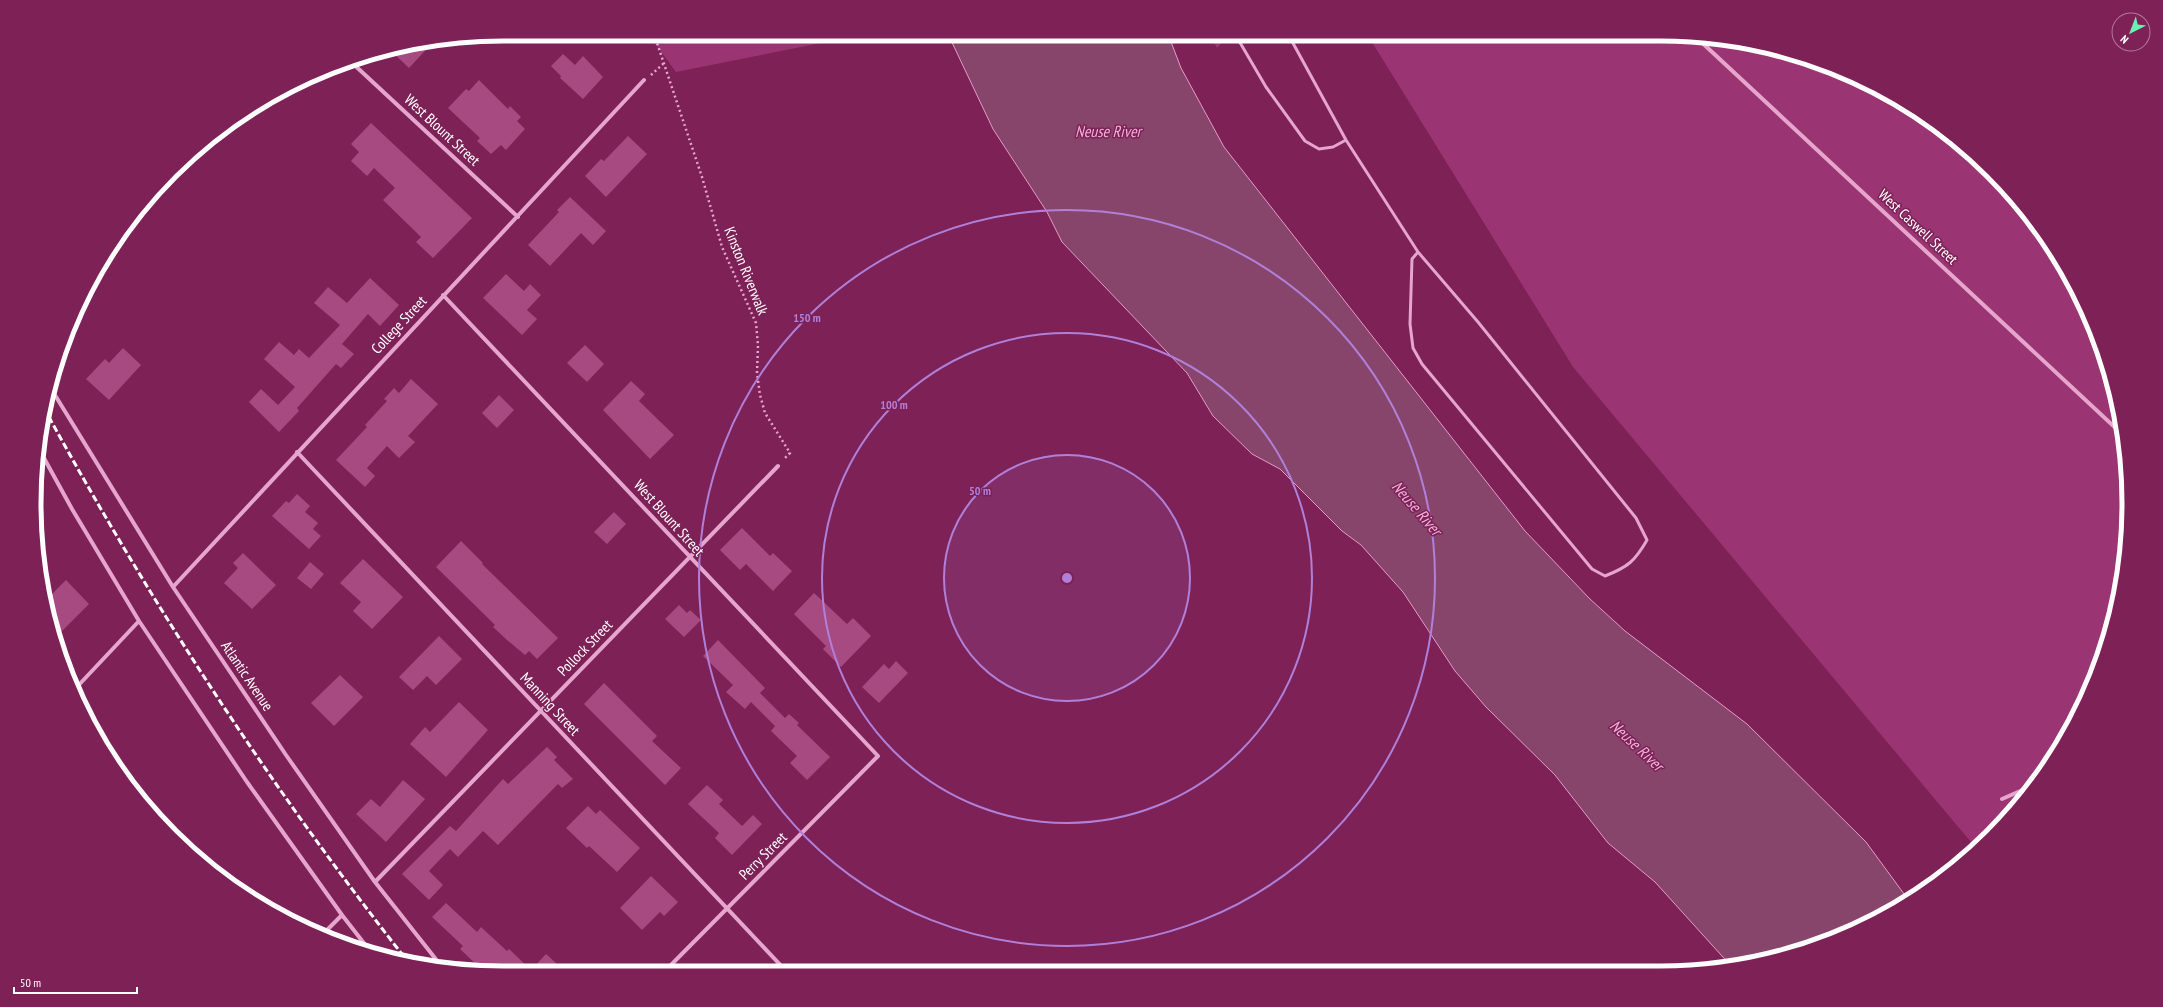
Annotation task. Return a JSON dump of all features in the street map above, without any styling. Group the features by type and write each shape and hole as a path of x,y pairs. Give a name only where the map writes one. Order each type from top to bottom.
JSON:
{"street":[{"name":"West Caswell Street","path":"1703,43 2115,428"},
{"name":"West Blount Street","path":"355,66 518,217"},
{"name":"College Street","path":"173,587 644,80"},
{"name":"West Blount Street","path":"443,295 878,756"},
{"name":"Atlantic Avenue","path":"55,394 173,587 374,882 437,961"},
{"name":"Manning Street","path":"297,452 540,712 728,908 781,966"},
{"path":"44,457 72,509 139,621 247,782 342,915 365,944"},
{"name":"Pollock Street","path":"374,882 778,466"},
{"path":"78,685 139,621"},
{"name":"Perry Street","path":"670,966 878,756"},
{"path":"2002,800 2021,791"},
{"path":"326,931 342,915"}],"lane":[{"path":"1239,41 1266,87 1305,141 1319,149 1333,147 1346,140"},
{"path":"1292,41 1346,140 1418,252 1478,322 1636,518 1646,540 1636,558 1624,569 1605,576 1592,569 1422,364 1413,348 1410,324 1412,259 1418,252"}],"path":[{"name":"Kinston Riverwalk","path":"656,41 702,177 722,248 756,323 758,345 757,373 763,407 765,413 790,453 778,466"},
{"path":"644,80 663,64"}],"shaded area":[{"path":"653,41 831,41 676,72"},
{"path":"1214,41 1224,41 1217,48"},
{"path":"1371,41 1690,42 1750,50 1779,57 1836,76 1891,103 1941,137 1964,156 1987,176 2007,199 2026,222 2060,272 2087,327 2097,355 2113,413 2118,443 2121,473 2121,534 2113,594 2106,623 2087,680 2074,708 2060,735 2026,785 1987,831 1972,844 1573,367"}],"water":[{"name":"Neuse River","path":"951,41 1171,41 1181,68 1224,147 1525,531 1590,599 1625,631 1747,724 1866,842 1905,895 1891,904 1836,931 1779,950 1726,961 1655,882 1608,843 1555,775 1486,707 1455,671 1403,592 1361,545 1342,531 1280,469 1252,454 1213,416 1187,373 1062,242 1047,212 993,129"}],"building":[{"path":"428,48 409,68 395,54"},
{"path":"563,54 575,65 583,56 603,77 583,99 560,78 561,76 551,66"},
{"path":"479,80 508,109 510,106 521,117 517,121 525,129 506,150 501,145 491,154 477,141 480,138 448,108 466,89 469,91"},
{"path":"371,123 472,218 433,258 416,242 421,237 383,200 395,188 374,168 367,176 351,161 359,152 351,144"},
{"path":"628,136 647,154 606,197 585,176 601,159 604,161"},
{"path":"570,197 606,231 593,245 581,233 550,266 528,245 559,212 557,210"},
{"path":"506,274 524,291 530,284 541,295 527,310 537,319 522,335 483,298"},
{"path":"370,278 399,305 380,326 368,314 342,344 354,354 341,368 336,364 297,408 299,411 279,432 249,402 261,389 278,405 295,387 264,359 279,342 294,355 299,349 309,358 340,325 314,303 328,287 347,303"},
{"path":"585,345 604,364 587,382 567,363"},
{"path":"123,348 141,365 109,400 86,379 105,359 109,363"},
{"path":"411,379 438,404 408,436 415,442 399,458 387,446 367,468 375,476 365,487 336,460 367,427 365,425 387,401 384,399 394,388 399,393"},
{"path":"631,381 645,394 639,401 674,435 650,459 603,410"},
{"path":"499,395 514,410 497,428 482,413"},
{"path":"297,494 310,506 305,512 318,523 313,529 321,536 309,549 272,516 286,501 289,503"},
{"path":"614,512 626,524 607,544 594,532"},
{"path":"742,528 770,556 773,553 792,571 773,591 746,564 740,570 720,550"},
{"path":"461,541 483,563 482,564 558,638 537,659 529,651 525,655 507,640 493,627 495,625 436,567"},
{"path":"243,553 276,585 252,609 224,583 238,568 233,563"},
{"path":"363,559 403,597 372,629 353,611 361,602 340,583"},
{"path":"310,562 324,574 311,589 297,578"},
{"path":"66,580 89,604 60,633 50,596"},
{"path":"814,593 847,624 853,618 871,636 841,667 823,649 826,646 794,614"},
{"path":"679,605 687,613 690,610 701,620 684,637 665,619"},
{"path":"439,636 462,659 436,685 427,676 413,690 399,677"},
{"path":"718,640 765,688 760,693 785,718 789,714 799,723 797,725 830,757 807,780 790,763 797,756 771,731 775,726 751,702 745,709 726,692 733,685 703,656"},
{"path":"896,661 908,673 879,703 862,687 884,664 889,669"},
{"path":"340,675 363,697 334,726 311,703"},
{"path":"604,683 657,736 652,741 681,768 665,785 584,704"},
{"path":"459,702 488,730 446,777 410,744 425,727 430,732"},
{"path":"547,747 557,757 554,760 573,779 562,788 558,784 498,845 483,831 458,857 450,849 429,871 443,885 429,900 402,874 450,826 456,831 503,779 508,784"},
{"path":"403,780 425,799 386,842 356,814 371,799 380,807"},
{"path":"707,785 723,800 719,804 742,826 753,815 762,824 732,855 715,838 719,833 688,804"},
{"path":"588,806 596,814 600,810 640,848 617,872 589,846 587,848 566,828"},
{"path":"651,876 678,902 664,916 660,912 642,930 620,908"},
{"path":"446,903 477,932 481,927 507,951 509,949 527,966 477,965 460,949 463,946 432,917"},
{"path":"546,954 559,966 535,966"}],"railway":[{"path":"49,417 126,552 170,623 261,763 309,831 402,954"}]}
